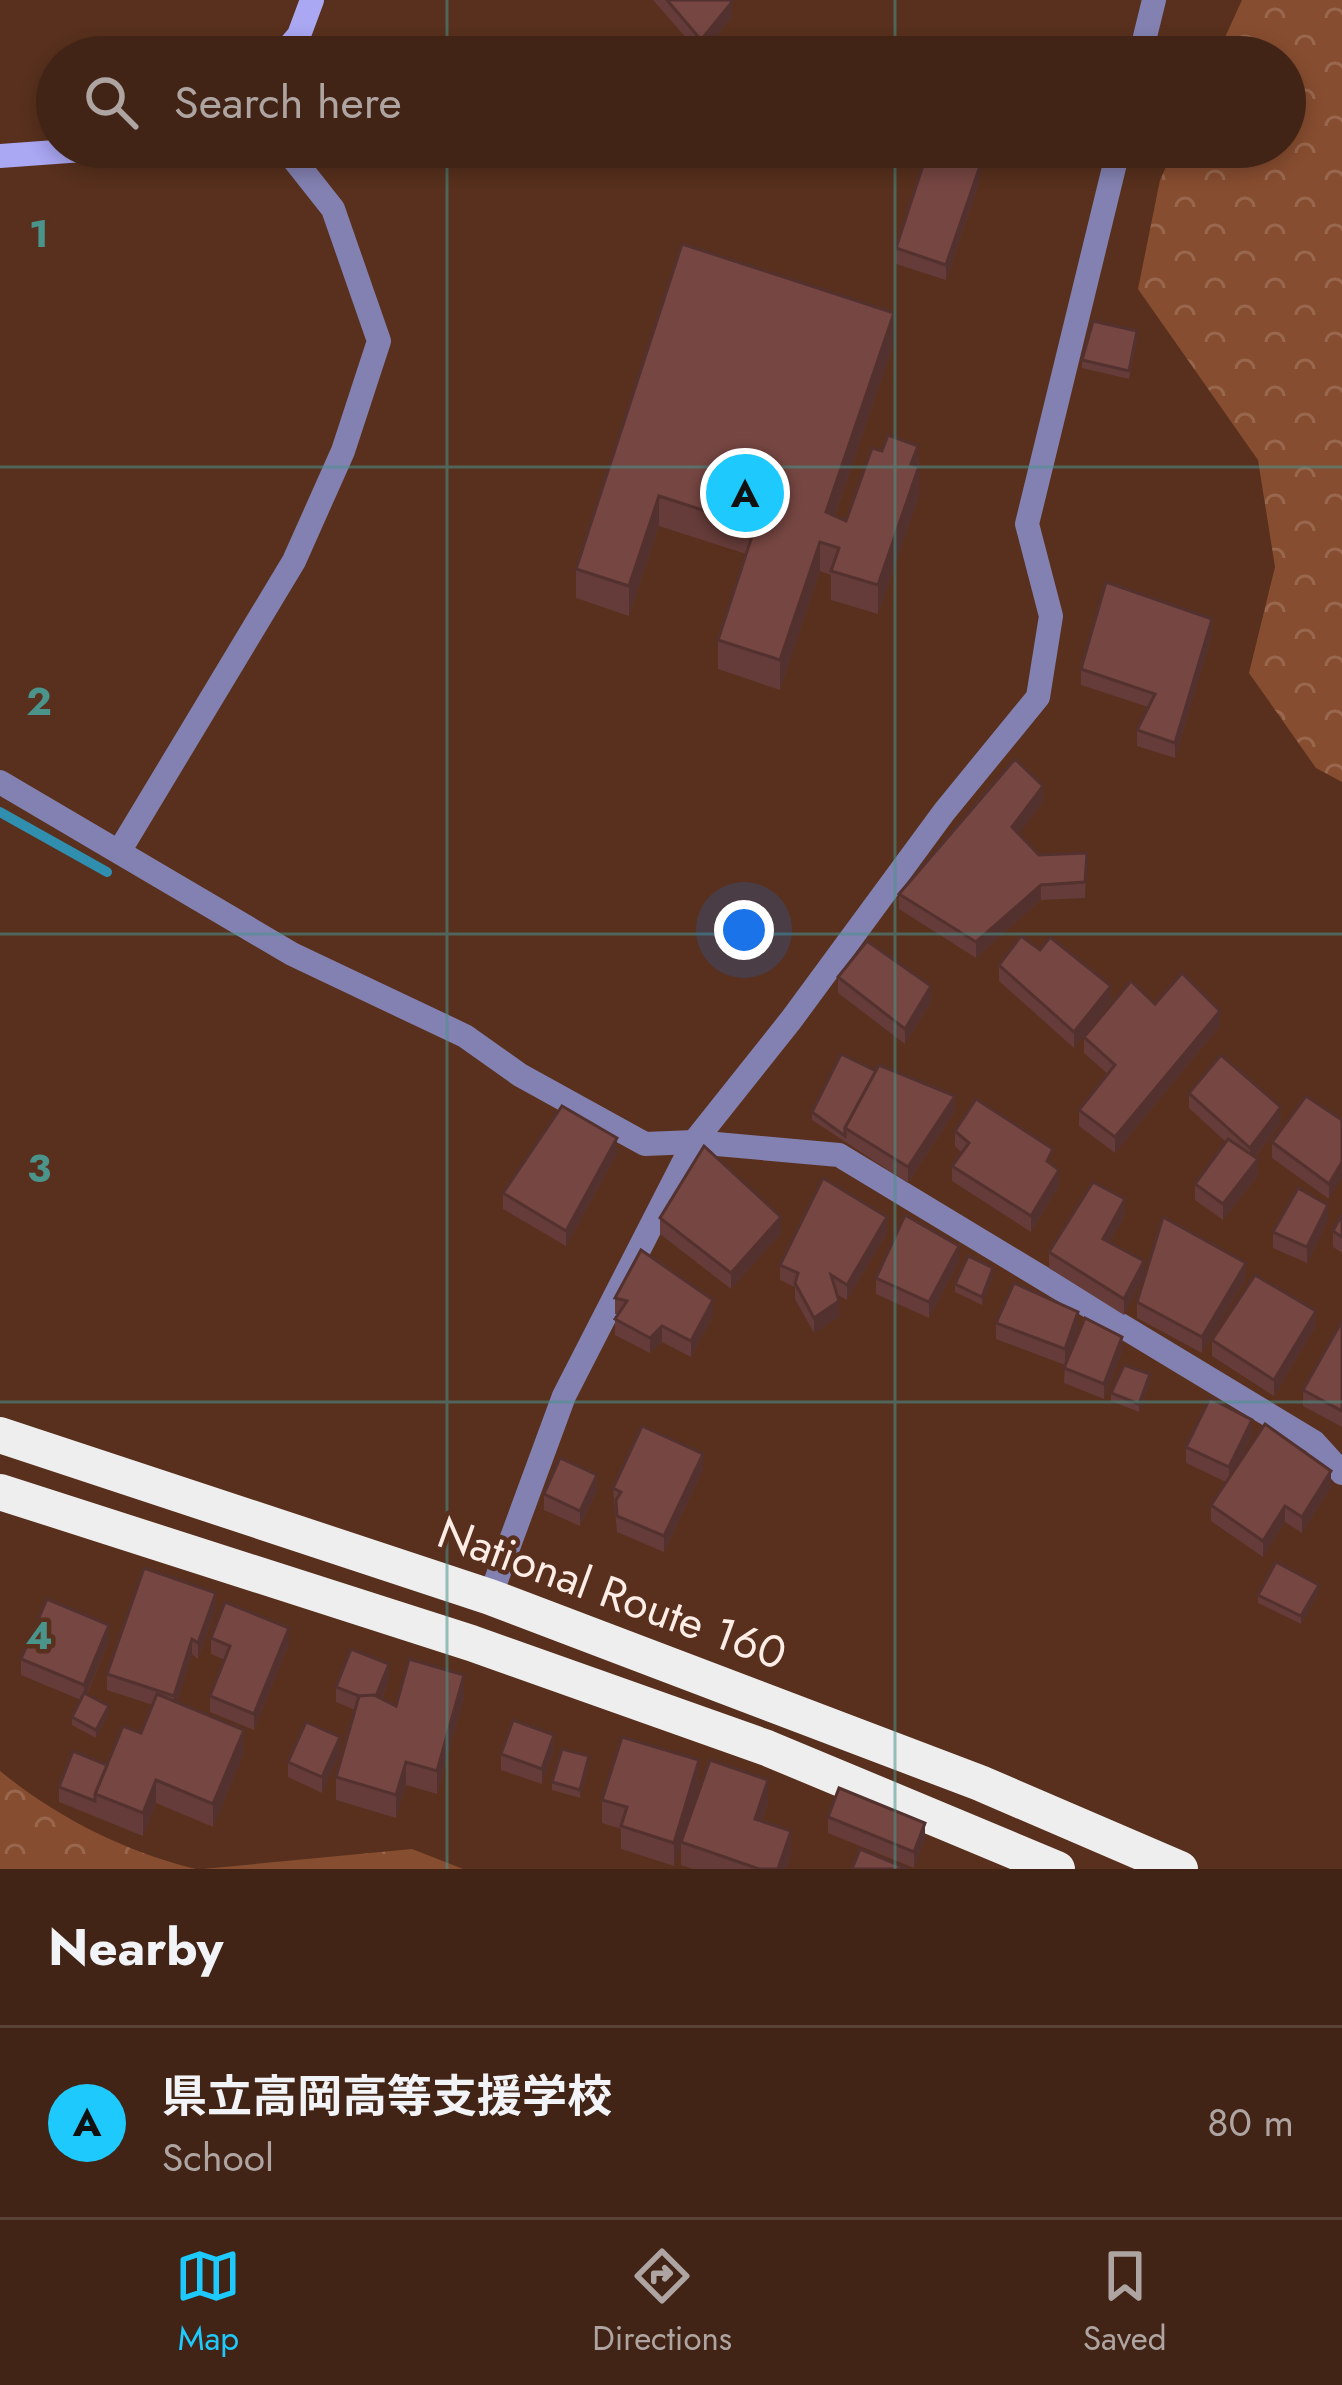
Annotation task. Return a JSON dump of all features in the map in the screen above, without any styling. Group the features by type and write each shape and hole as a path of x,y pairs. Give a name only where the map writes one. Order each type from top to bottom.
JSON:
{"highway":[{"name":"National Route 160","path":"0,1435 490,1597 980,1783 1180,1869"},
{"name":"National Route 160","path":"0,1492 471,1643 724,1733 1057,1869"}],"street":[{"path":"298,36 312,0"},
{"path":"1145,36 1154,0"},
{"path":"0,156 36,153"},
{"path":"120,850 294,561 343,452 379,341 333,208 301,168"},
{"path":"490,1597 564,1396 694,1142 791,1020 944,812 1038,697 1051,616 1027,524 1114,168"},
{"path":"0,782 292,954 465,1036 520,1076 645,1144 694,1142 839,1155 1314,1442 1342,1473"}],"green space":[{"path":"1242,0 1342,0 1342,782 1316,768 1249,673 1275,567 1258,460 1138,289 1165,168 1306,168 1306,36 1226,36"},
{"path":"0,1771 92,1831 196,1869 0,1869"},
{"path":"412,1849 463,1869 203,1869"}],"building":[{"path":"667,0 730,0 704,36 698,36"},
{"path":"922,168 979,168 946,265 896,248"},
{"path":"682,244 894,313 826,512 846,521 872,448 882,451 888,435 918,446 911,464 919,466 878,585 831,571 839,548 820,542 780,660 718,640 755,527 659,496 629,586 576,569"},
{"path":"1093,321 1137,331 1129,371 1082,360"},
{"path":"1106,582 1212,619 1175,743 1137,730 1155,694 1081,669"},
{"path":"1015,759 1043,786 1012,827 1039,855 1087,853 1085,882 1041,885 976,942 899,894"},
{"path":"1021,936 1040,950 1050,937 1111,986 1074,1032 999,965"},
{"path":"867,941 931,986 905,1029 838,977"},
{"path":"1182,973 1220,1011 1115,1137 1079,1110 1115,1065 1084,1037 1131,981 1155,1004"},
{"path":"841,1054 876,1071 845,1136 812,1112"},
{"path":"1221,1055 1281,1107 1250,1148 1189,1093"},
{"path":"879,1065 955,1096 908,1167 845,1128"},
{"path":"1306,1096 1342,1120 1342,1162 1329,1184 1272,1142"},
{"path":"976,1099 1053,1149 1047,1161 1059,1170 1031,1216 952,1166 969,1143 955,1131"},
{"path":"562,1106 617,1138 566,1231 503,1193"},
{"path":"1228,1139 1258,1159 1223,1204 1195,1184"},
{"path":"704,1146 781,1217 731,1273 660,1218"},
{"path":"823,1178 887,1217 847,1285 831,1275 839,1301 814,1318 795,1283 798,1273 780,1265"},
{"path":"1093,1182 1125,1199 1103,1239 1144,1261 1124,1299 1049,1252"},
{"path":"1298,1188 1328,1205 1307,1247 1273,1232"},
{"path":"1342,1214 1342,1237 1333,1231"},
{"path":"905,1215 959,1246 929,1302 876,1278"},
{"path":"1163,1217 1246,1263 1202,1337 1137,1302"},
{"path":"641,1250 713,1300 691,1341 662,1326 650,1338 615,1319 627,1301 615,1298"},
{"path":"968,1256 993,1268 982,1297 955,1284"},
{"path":"1255,1275 1316,1311 1274,1380 1212,1340"},
{"path":"1014,1283 1078,1312 1065,1349 996,1323"},
{"path":"1085,1318 1122,1337 1104,1384 1064,1368"},
{"path":"1342,1321 1342,1411 1303,1390"},
{"path":"1124,1365 1150,1374 1139,1404 1111,1393"},
{"path":"1210,1398 1252,1420 1229,1467 1186,1447"},
{"path":"1265,1424 1331,1471 1302,1517 1285,1506 1263,1541 1211,1505"},
{"path":"642,1426 703,1454 664,1536 617,1516 616,1500 621,1492 613,1488"},
{"path":"560,1458 597,1475 580,1511 544,1494"},
{"path":"1276,1562 1319,1585 1301,1616 1258,1595"},
{"path":"144,1568 216,1593 198,1643 192,1639 174,1696 107,1674"},
{"path":"47,1599 109,1625 84,1685 21,1659"},
{"path":"225,1602 289,1628 254,1714 210,1696 230,1646 211,1638"},
{"path":"351,1649 389,1664 376,1696 359,1696 336,1687"},
{"path":"409,1659 464,1675 437,1771 406,1762 396,1795 336,1777 359,1696 374,1695 396,1706"},
{"path":"84,1693 109,1706 96,1730 72,1717"},
{"path":"157,1694 244,1730 213,1804 156,1780 143,1813 95,1794 123,1726 141,1733"},
{"path":"513,1720 554,1735 542,1769 501,1754"},
{"path":"306,1722 340,1737 322,1777 288,1762"},
{"path":"622,1737 699,1760 674,1843 621,1826 627,1807 602,1800"},
{"path":"562,1749 589,1756 580,1790 552,1782"},
{"path":"73,1751 107,1765 95,1801 59,1787"},
{"path":"710,1760 768,1780 755,1819 791,1831 778,1869 759,1869 681,1842"},
{"path":"839,1788 925,1823 914,1852 828,1817"},
{"path":"860,1849 908,1869 852,1869"}],"waterway":[{"path":"0,812 107,872"}],"place":[{"name":"県立高岡高等支援学校","path":"745,493"}]}
